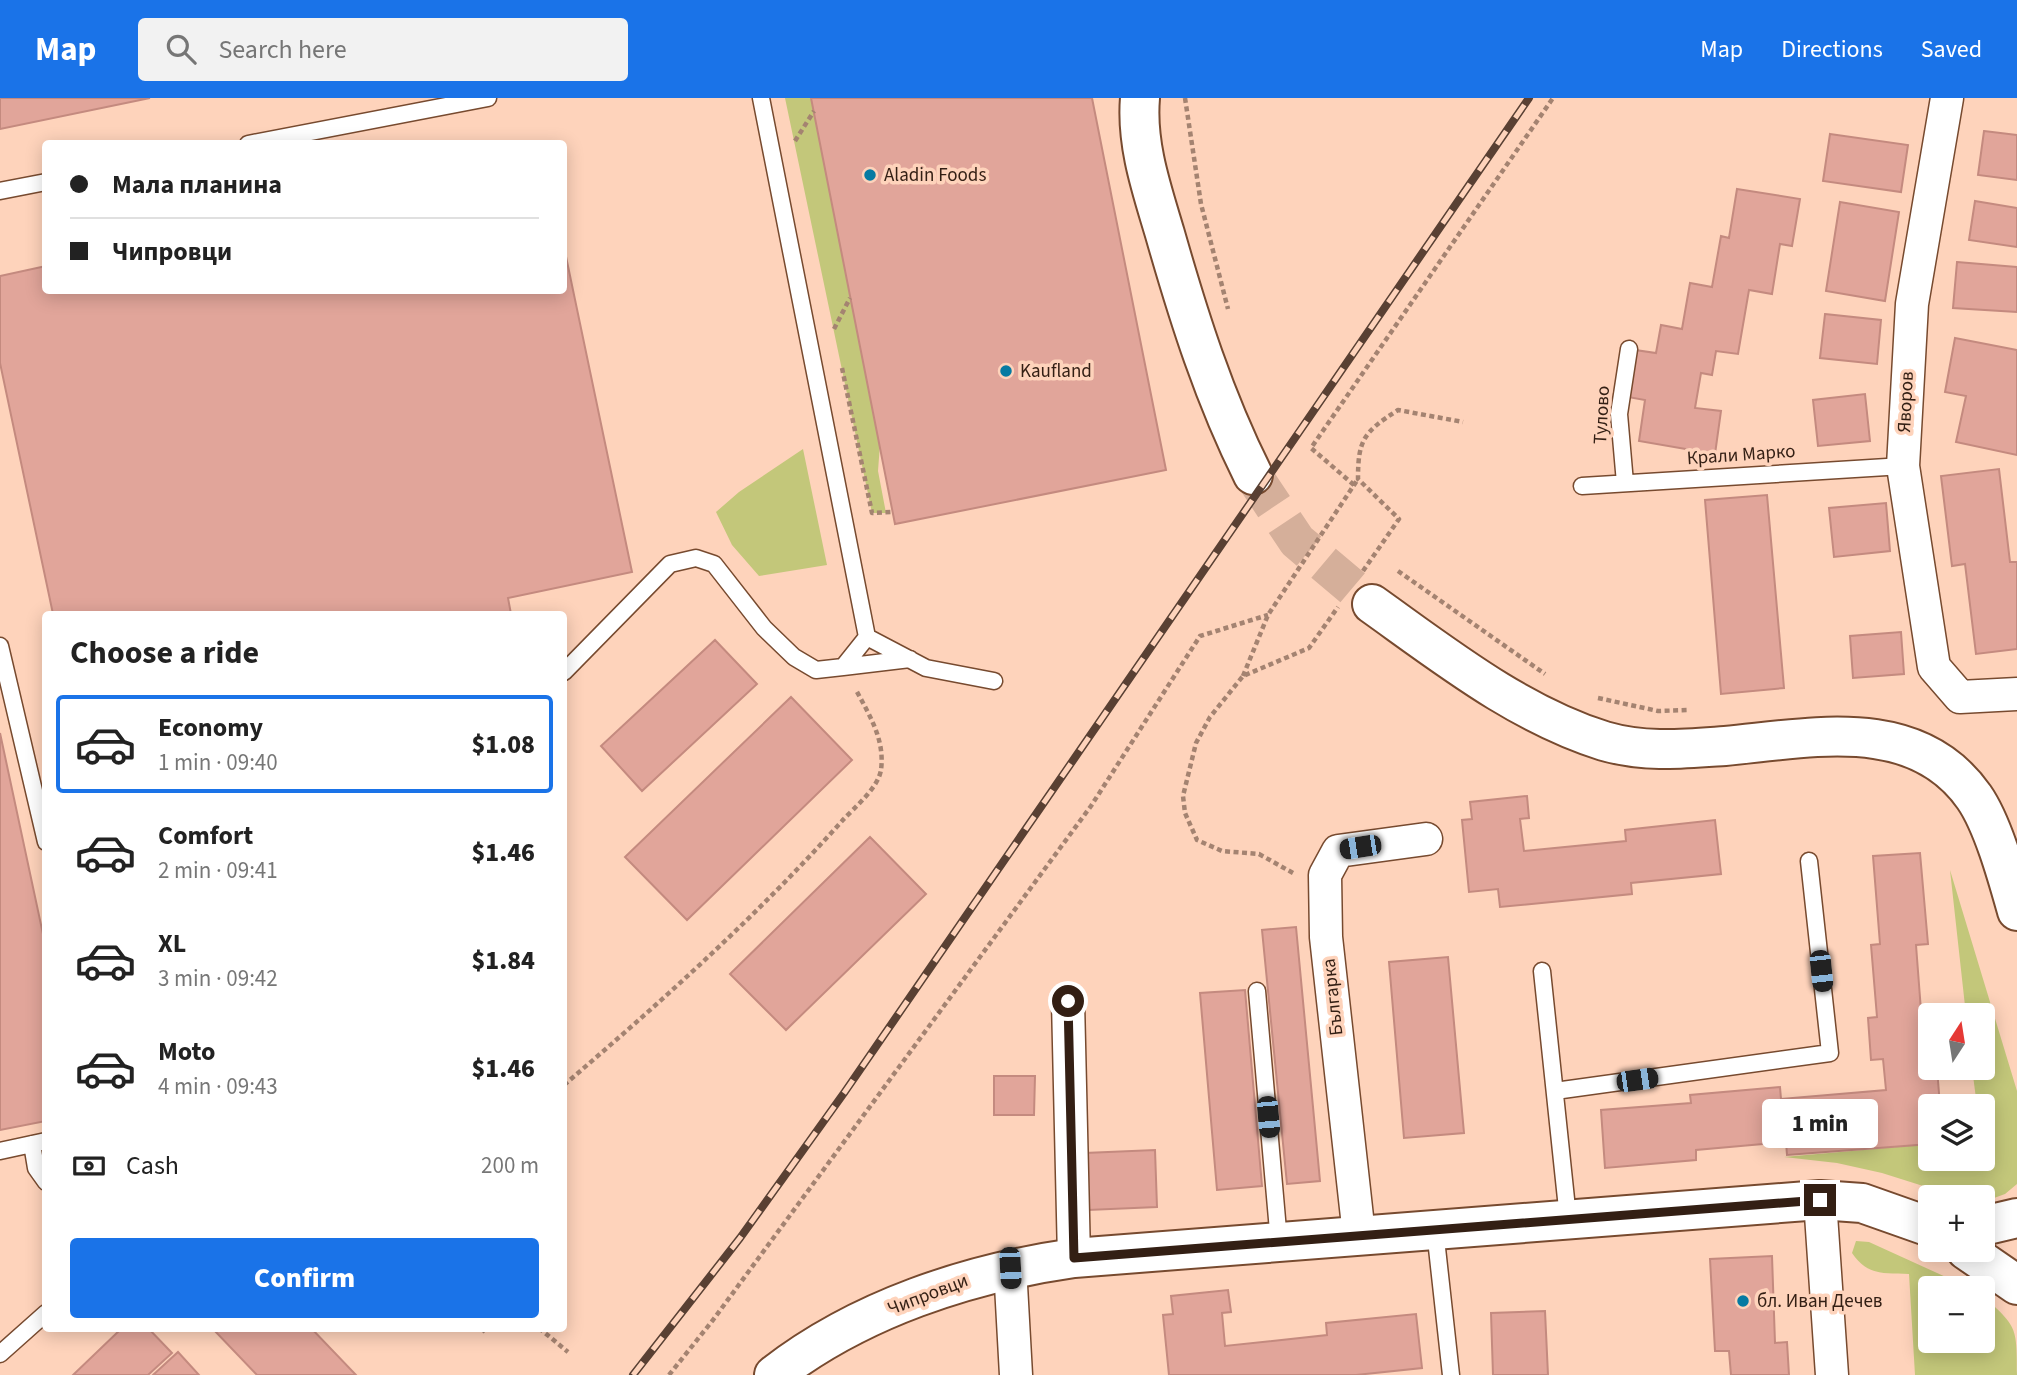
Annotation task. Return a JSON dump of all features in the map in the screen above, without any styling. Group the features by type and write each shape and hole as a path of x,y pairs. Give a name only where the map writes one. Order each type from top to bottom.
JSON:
{"street":[{"path":"1140,98 1143,158 1194,335 1224,418 1253,475"},
{"name":"Яворов","path":"1947,98 1912,304 1903,466 1934,667 1960,697 2017,694"},
{"path":"1372,604 1486,686 1605,741 1660,751 1783,740 1854,737 1891,739 1921,750 1950,770 1975,798 2004,867 2017,911"},
{"name":"Българка","path":"1359,1235 1326,937 1325,874 1338,850 1426,839"},
{"path":"1068,1001 1074,1258"},
{"path":"1820,1200 1832,1375"},
{"name":"Чипровци","path":"774,1375 797,1357 885,1311 964,1281 1010,1268 1074,1258 1820,1200 1862,1203 1918,1223"},
{"path":"1995,1223 2017,1218"},
{"path":"1983,1262 2017,1285"},
{"path":"1010,1268 1016,1375"}],"lane":[{"path":"269,140 488,98"},
{"path":"761,98 867,637 843,667"},
{"path":"0,191 42,183"},
{"name":"Тулово","path":"1625,483 1619,414 1629,349"},
{"name":"Крали Марко","path":"1582,486 1903,466"},
{"path":"567,668 670,564 696,558 714,564 764,628 794,657 816,670 910,659"},
{"path":"867,637 926,668 994,681"},
{"path":"0,646 42,825"},
{"path":"1555,1091 1830,1053 1809,861"},
{"path":"1542,971 1568,1218"},
{"path":"1257,991 1279,1242"},
{"path":"0,1151 39,1143 36,1168 42,1176"},
{"path":"1435,1230 1451,1375"},
{"path":"0,1354 42,1317"}],"path":[{"path":"1185,98 1201,204 1231,320"},
{"path":"1354,485 1311,448 1553,98"},
{"path":"794,141 814,111"},
{"path":"834,329 850,298"},
{"path":"1301,881 1292,872 1259,854 1222,851 1198,840 1185,813 1183,796 1196,743 1210,716 1242,677 1268,615 1358,479 1358,449 1374,426 1398,410 1463,422"},
{"path":"1358,479 1399,519 1388,536"},
{"path":"1398,571 1550,678"},
{"path":"669,1375 713,1320 1091,806 1200,636 1268,615"},
{"path":"1242,677 1309,648"},
{"path":"567,1082 679,987 820,846 870,790 880,773 881,742 843,667"},
{"path":"1597,698 1658,711 1698,709"},
{"path":"544,1332 568,1352"}],"green space":[{"path":"785,98 811,98 880,444 878,471 886,513 872,513"},
{"path":"803,449 827,565 759,576 732,545 716,512 739,492"},
{"path":"1950,870 1990,1003 1965,1003"},
{"path":"1995,1018 2017,1091 2017,1184 2005,1194 1995,1198 1995,1185 1920,1185 1837,1163 1784,1157 1918,1145 1918,1171 1995,1171 1995,1094 1975,1094 1974,1080 1995,1080"},
{"path":"1856,1241 1869,1242 1944,1276 1918,1276 1918,1353 1995,1353 1995,1307 2013,1329 2017,1375 1915,1375 1909,1274 1877,1272 1864,1266 1852,1253"}],"building":[{"path":"0,98 150,98 0,129"},
{"name":"Kaufland","path":"811,98 1092,98 1166,470 895,524"},
{"path":"1984,131 2017,135 2017,180 1978,175"},
{"path":"1830,134 1908,145 1901,192 1823,181"},
{"path":"1737,189 1800,199 1792,246 1780,244 1772,294 1749,290 1738,354 1716,351 1712,375 1701,373 1695,408 1721,411 1715,454 1639,441 1645,400 1628,397 1635,350 1656,353 1661,325 1682,329 1690,283 1712,287 1721,236 1729,238"},
{"path":"1975,201 2017,208 2017,247 1969,240"},
{"path":"1840,202 1899,212 1885,301 1826,291"},
{"path":"567,261 632,572 508,598 510,611 52,611 0,363 0,276 42,267 42,294 567,294"},
{"path":"1957,262 2017,267 2017,312 1953,308"},
{"path":"1825,314 1881,320 1877,364 1820,358"},
{"path":"1955,338 2017,350 2017,455 1956,442 1966,396 1945,392"},
{"path":"1865,394 1870,441 1818,446 1813,400"},
{"path":"1999,469 2010,562 2017,562 2017,649 1976,654 1965,564 1952,566 1941,476"},
{"path":"1767,495 1784,688 1721,694 1705,500"},
{"path":"1886,503 1890,551 1834,557 1829,508"},
{"path":"1901,632 1904,674 1853,678 1850,636"},
{"path":"715,640 757,684 642,791 601,746"},
{"path":"791,697 852,760 687,920 625,857"},
{"path":"0,733 42,929 42,1122 0,1130"},
{"path":"1527,796 1529,818 1520,819 1524,851 1626,841 1625,830 1715,820 1721,874 1631,883 1632,894 1500,907 1498,889 1469,892 1462,820 1472,819 1470,802"},
{"path":"870,837 926,894 786,1030 730,974"},
{"path":"1920,853 1928,944 1916,945 1920,1003 1918,1003 1918,1080 1938,1080 1939,1094 1918,1094 1918,1145 1787,1155 1786,1142 1696,1150 1696,1160 1605,1168 1601,1110 1691,1103 1690,1095 1780,1087 1781,1099 1886,1090 1883,1059 1871,1060 1868,1018 1877,1017 1871,945 1880,944 1873,856"},
{"path":"1296,927 1320,1181 1287,1184 1262,930"},
{"path":"1448,957 1464,1133 1404,1138 1389,962"},
{"path":"1245,990 1262,1186 1217,1190 1200,993"},
{"path":"994,1076 1035,1076 1034,1115 994,1115"},
{"path":"1155,1150 1157,1207 1088,1210 1085,1153"},
{"name":"бл. Иван Дечев","path":"1772,1256 1775,1343 1787,1342 1789,1375 1731,1375 1729,1351 1715,1351 1710,1259"},
{"path":"1228,1290 1231,1312 1222,1313 1225,1346 1327,1335 1326,1323 1416,1314 1422,1368 1356,1375 1169,1375 1163,1315 1173,1314 1171,1296"},
{"path":"1545,1311 1548,1375 1493,1375 1491,1313"},
{"path":"118,1332 152,1332 172,1353 148,1375 73,1375"},
{"path":"216,1332 315,1332 356,1375 257,1375"},
{"path":"178,1352 199,1375 153,1375"}],"tunnel":[{"path":"1253,475 1297,541 1372,604"}],"railway":[{"path":"633,1375 740,1238 844,1093 1529,98"}],"place":[{"name":"Aladin Foods","path":"870,175"},
{"name":"Kaufland","path":"1006,371"},
{"name":"бл. Иван Дечев","path":"1743,1301"}],"route":[{"path":"1068,1001 1074,1258 1820,1200"}]}
